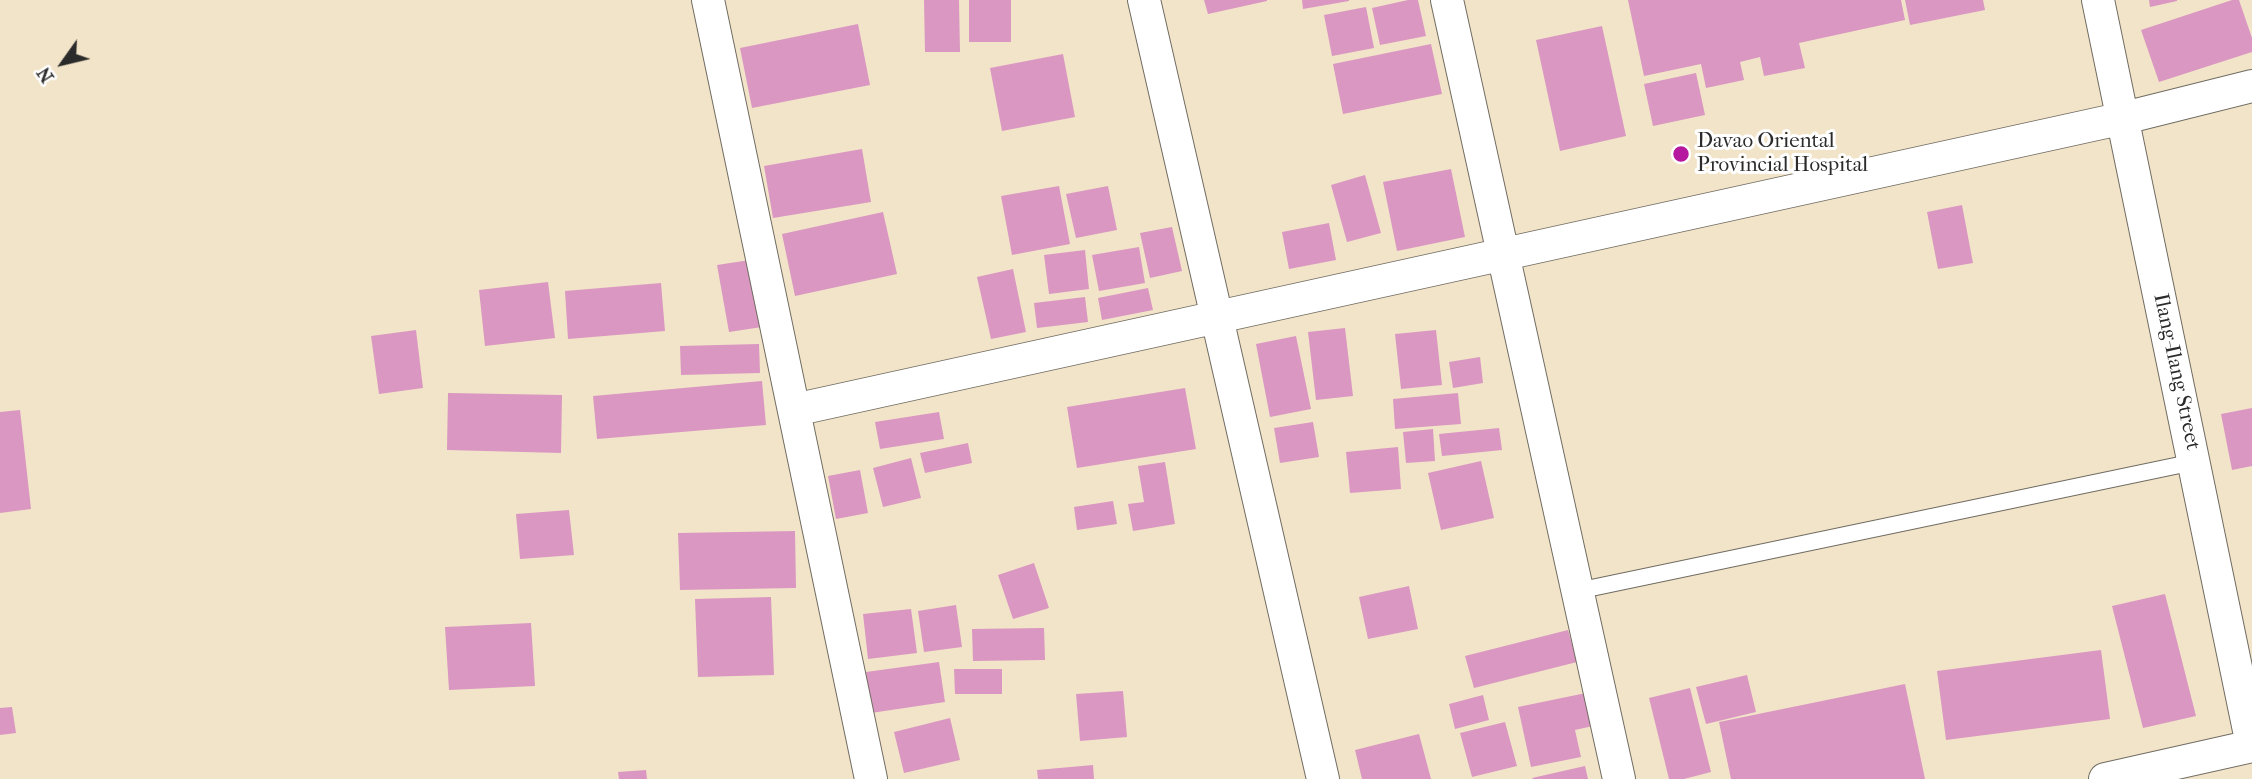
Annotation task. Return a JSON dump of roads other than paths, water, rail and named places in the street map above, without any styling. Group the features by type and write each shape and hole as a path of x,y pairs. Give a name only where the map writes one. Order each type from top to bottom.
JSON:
{"street":[{"path":"708,0 871,779"},
{"path":"1144,0 1323,779"},
{"path":"1447,0 1619,779"},
{"name":"Ilang-Ilang Street","path":"2098,0 2252,746"},
{"path":"794,410 2124,118 2252,86"},
{"path":"2105,779 2252,746"}],"lane":[{"path":"1577,592 2194,462"}],"place":[{"name":"Davao Oriental Provincial Hospital","path":"1681,154"}]}
